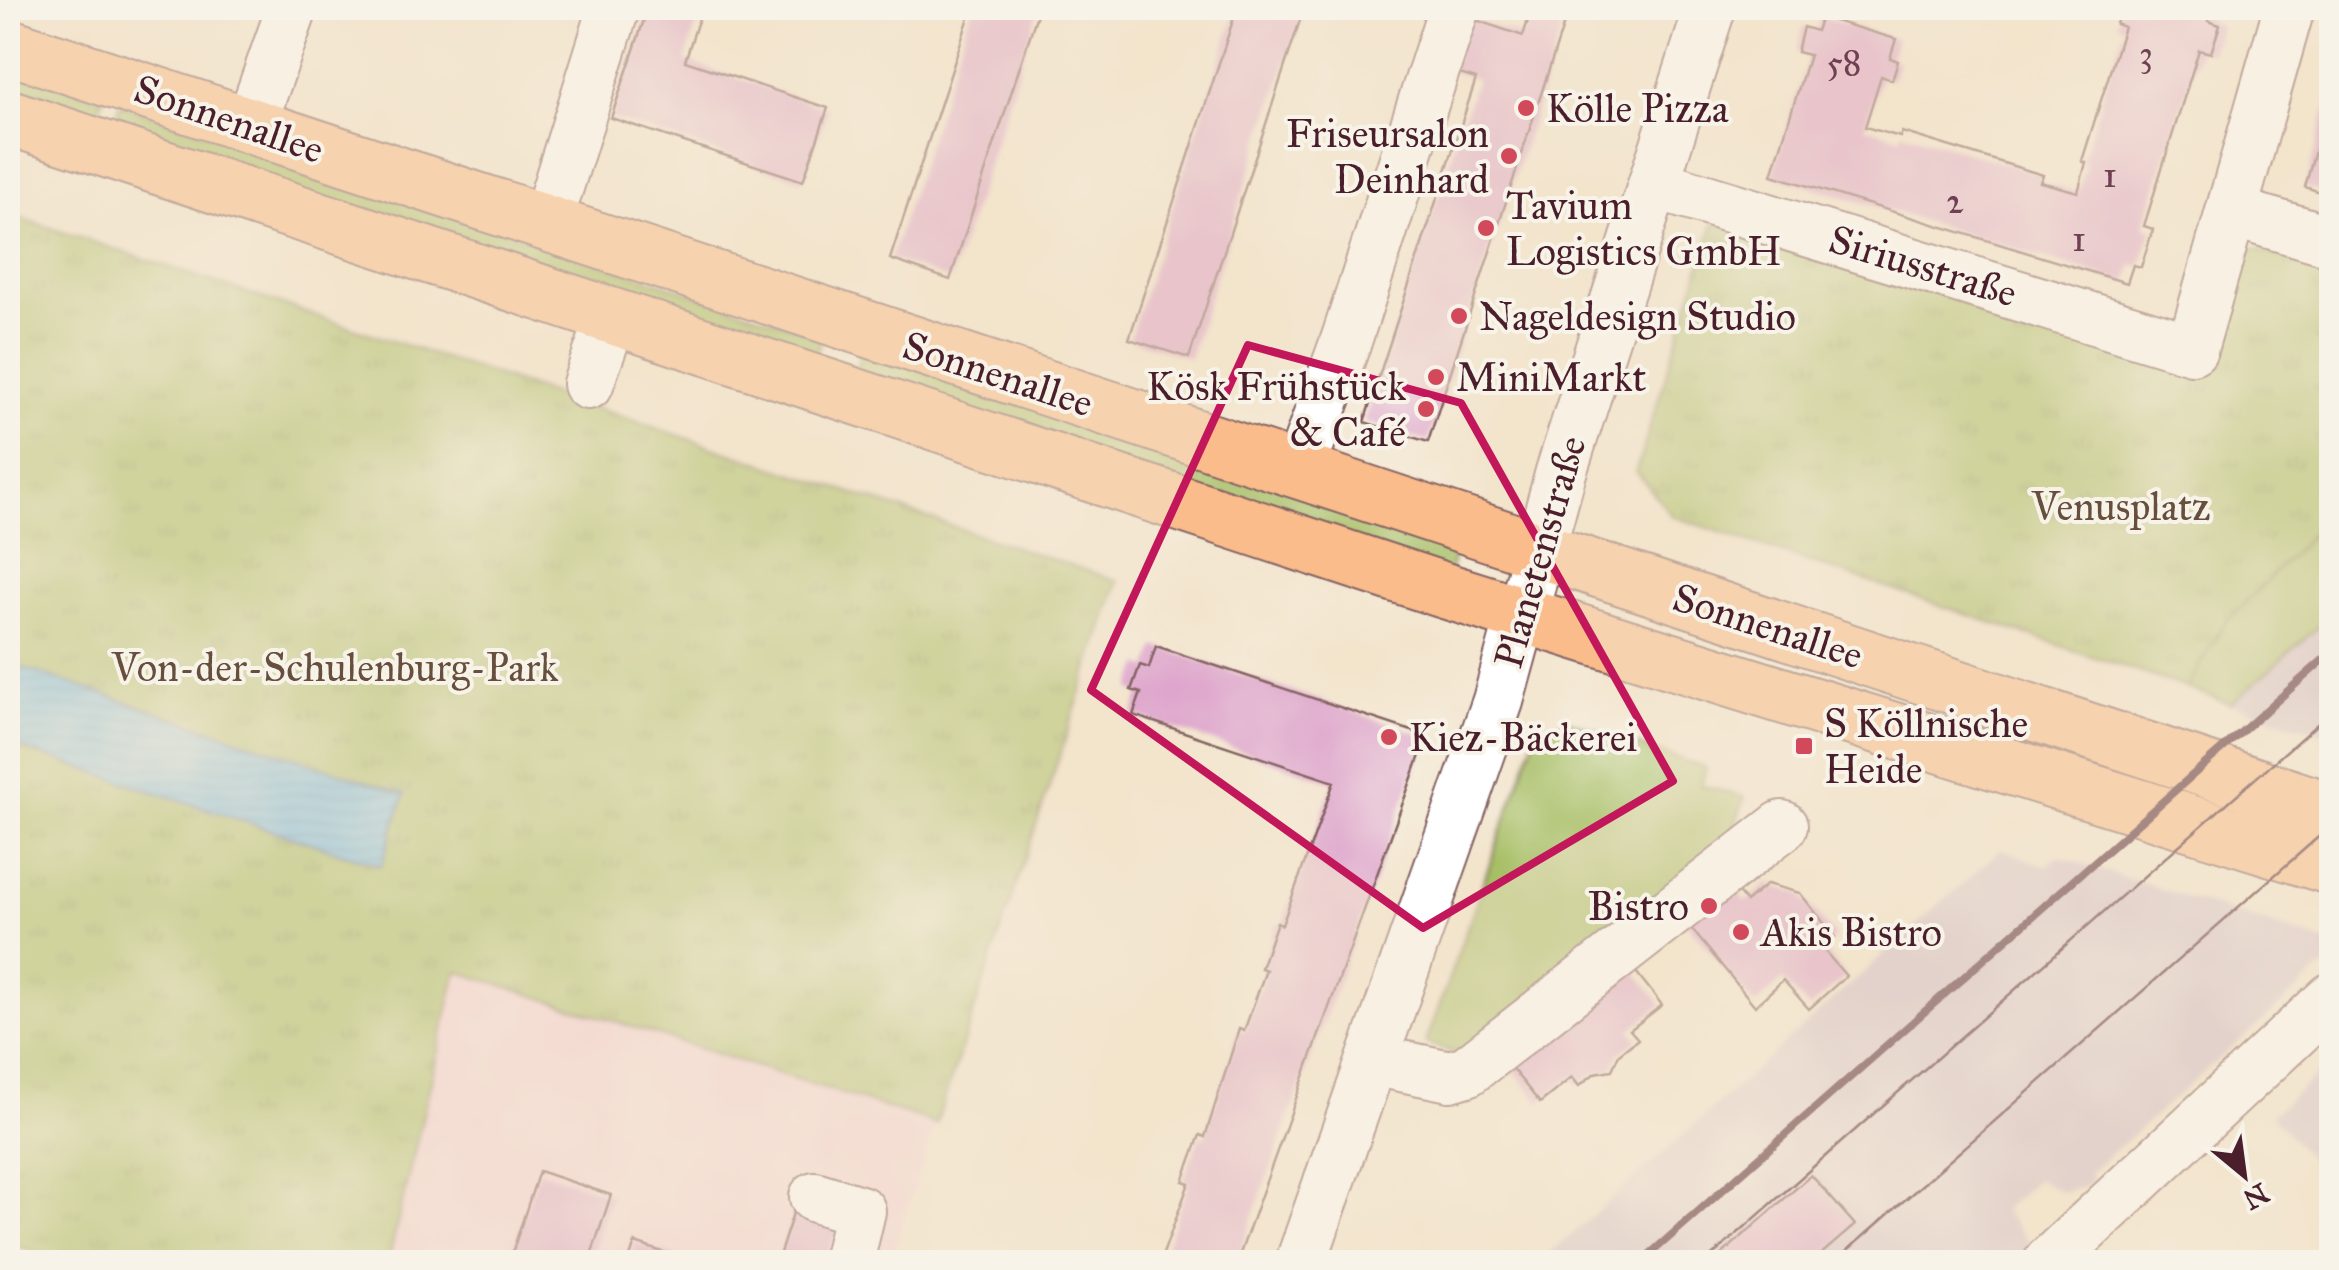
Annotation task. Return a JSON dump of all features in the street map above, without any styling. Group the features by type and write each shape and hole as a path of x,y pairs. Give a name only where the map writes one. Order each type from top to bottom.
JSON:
{"main road":[{"name":"Sonnenallee","path":"8,46 2332,811"},
{"name":"Sonnenallee","path":"8,117 1522,614 2332,867"}],"street":[{"path":"250,127 292,8"},
{"path":"546,225 614,8"},
{"path":"1299,471 1347,338 1454,8"},
{"name":"Planetenstraße","path":"1300,1262 1498,701 1540,550 1710,8"},
{"path":"2289,8 2232,212 2332,241"},
{"name":"Siriusstraße","path":"1654,184 2192,349 2232,212"},
{"path":"588,384 612,317"},
{"path":"1372,1060 1450,1076 1467,1071 1782,826"},
{"path":"2049,1262 2332,998"},
{"path":"815,1197 860,1212 848,1262"}],"highlighted area":[{"path":"1248,345 1461,403 1673,781 1423,928 1091,690"}],"shaded area":[{"path":"2331,615 2331,736 2231,704 2278,663"},
{"path":"2001,849 2047,866 2058,856 2331,944 2331,961 2089,1173 2093,1180 2084,1187 2063,1192 2037,1179 2003,1210 2034,1247 2015,1262 1541,1262"},
{"path":"457,971 936,1124 890,1262 388,1262"},
{"path":"2331,1062 2331,1184 2271,1115"}],"green space":[{"path":"8,67 103,98 94,125 8,96"},
{"path":"120,104 822,336 813,364 111,131"},
{"name":"Von-der-Schulenburg-Park","path":"8,214 1118,581 936,1124 457,971 388,1262 66,1262 8,1243"},
{"name":"Venusplatz","path":"1714,223 2213,370 2249,247 2331,271 2331,515 2224,624 2187,688 1672,516 1636,471"},
{"path":"862,349 1458,545 1449,573 853,377"},
{"path":"2331,399 2331,615 2231,704 2187,688 2224,624 2305,540"},
{"path":"1566,720 1706,768 1701,785 1745,797 1725,855 1460,1055 1426,1043 1534,740"}],"water":[{"path":"8,663 405,794 381,866 8,744"}],"building":[{"path":"648,8 702,8 685,61 828,108 803,181 611,118"},
{"path":"972,8 1039,8 950,280 890,259"},
{"path":"1237,8 1304,8 1189,358 1129,339"},
{"path":"1532,8 1569,8 1428,442 1364,422 1476,79 1450,71 1467,17 1523,36"},
{"path":"2122,8 2211,9 2208,21 2220,25 2211,53 2199,50 2144,226 2153,229 2141,267 2133,265 2127,283 1772,175 1809,55 1797,52 1803,27 1816,31 1821,17 1896,39 1890,58 1898,61 1892,80 1881,76 1865,127 1900,137 1902,132 2043,175 2040,182 2078,192 2086,163 2082,161 2124,27 2116,24"},
{"path":"2332,97 2332,196 2305,187"},
{"path":"1156,646 1427,736 1237,1262 1160,1262 1189,1183 1183,1181 1200,1135 1205,1137 1239,1029 1244,1031 1266,970 1261,968 1277,922 1282,925 1334,782 1133,715 1141,693 1131,690 1140,665 1149,668"},
{"path":"1729,882 1746,902 1767,884 1800,893 1835,937 1822,948 1846,976 1809,1009 1783,980 1755,1006 1685,921"},
{"path":"1629,963 1662,1005 1630,1030 1638,1039 1619,1054 1612,1070 1595,1073 1579,1086 1572,1077 1540,1103 1505,1060"},
{"path":"539,1171 611,1195 589,1262 509,1262"},
{"path":"1811,1175 1855,1225 1812,1262 1713,1262"},
{"path":"795,1207 839,1222 825,1262 777,1262"},
{"path":"635,1243 693,1262 628,1262"}],"tram line":[{"path":"1705,1262 2332,711"},
{"path":"1834,1262 2332,825"}],"railway":[{"path":"1641,1262 2332,652"}],"place":[{"name":"Kölle Pizza","path":"1526,108"},
{"name":"Friseursalon Deinhard","path":"1509,156"},
{"name":"Tavium Logistics GmbH","path":"1486,228"},
{"name":"Nageldesign Studio","path":"1459,316"},
{"name":"MiniMarkt","path":"1436,377"},
{"name":"Kösk Frühstück & Café","path":"1426,409"},
{"name":"Kiez-Bäckerei","path":"1389,737"},
{"name":"S Köllnische Heide","path":"1804,746"},
{"name":"Bistro","path":"1709,906"},
{"name":"Akis Bistro","path":"1741,932"}]}
